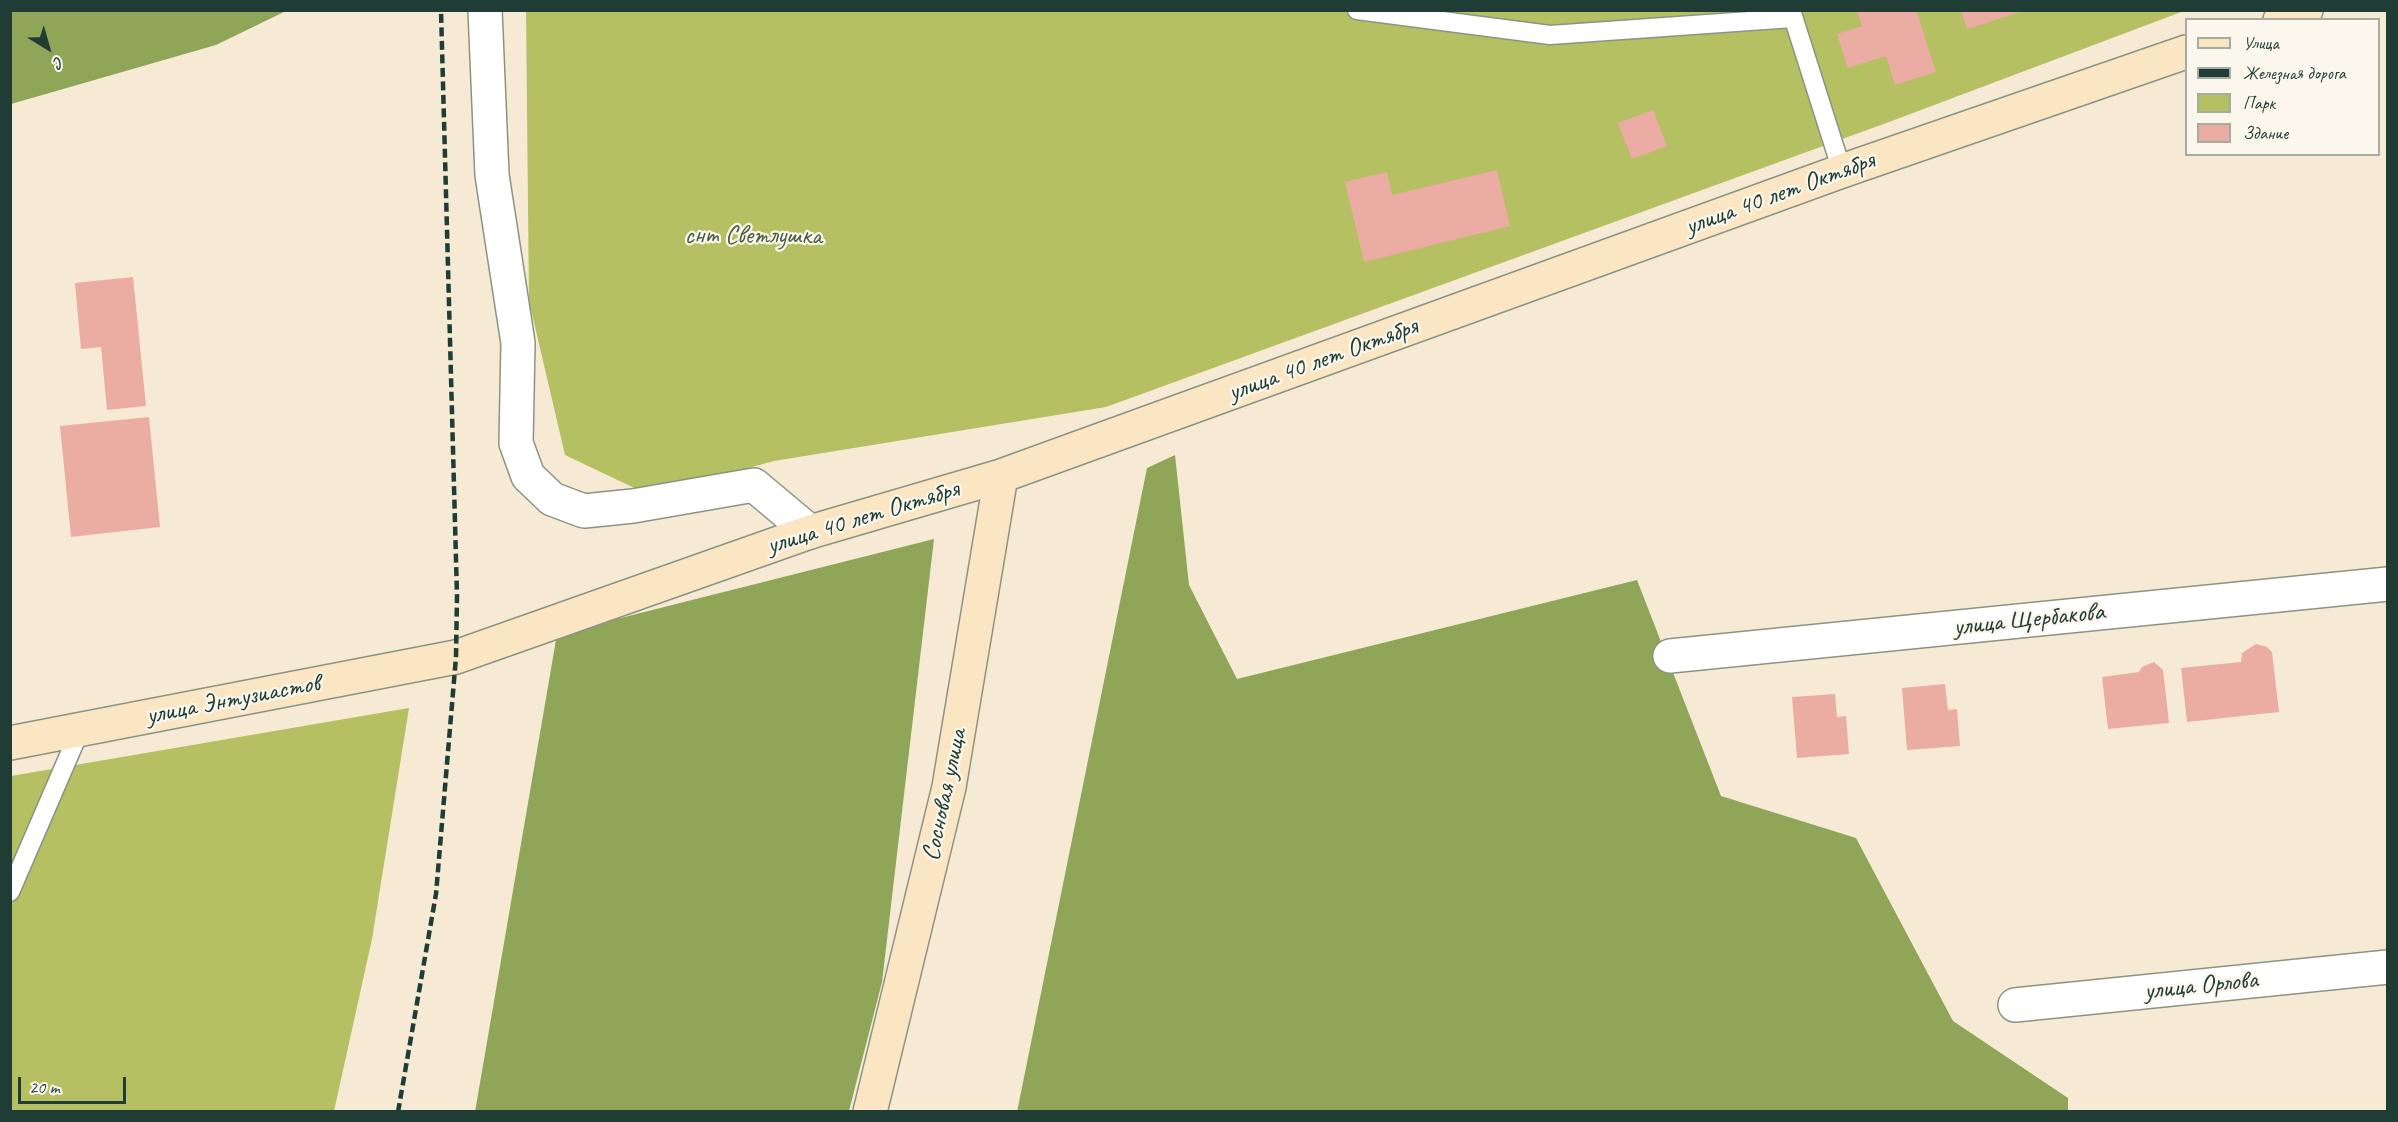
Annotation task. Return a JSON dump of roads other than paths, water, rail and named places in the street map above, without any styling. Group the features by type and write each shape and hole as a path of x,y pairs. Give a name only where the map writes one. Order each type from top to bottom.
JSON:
{"main road":[{"path":"2285,18 2307,10"},
{"name":"улица 40 лет Октября","path":"456,657 810,532 1001,476 1842,171 2185,53"},
{"name":"Сосновая улица","path":"870,1112 949,787 1001,476"},
{"name":"улица Энтузиастов","path":"10,743 456,657"}],"street":[{"path":"484,10 492,175 518,343 516,443 528,476 552,499 584,511 633,506 754,485 810,532"},
{"name":"улица Щербакова","path":"1670,656 2388,584"},
{"name":"улица Орлова","path":"2015,1005 2388,967"}],"lane":[{"path":"1357,10 1550,35 1792,14 1842,171"},
{"path":"10,892 80,730"}],"railway":[{"path":"398,1112 436,894 456,657 457,596 441,10"}],"park label":[{"name":"снт Светлушка","path":"753,236"}]}
